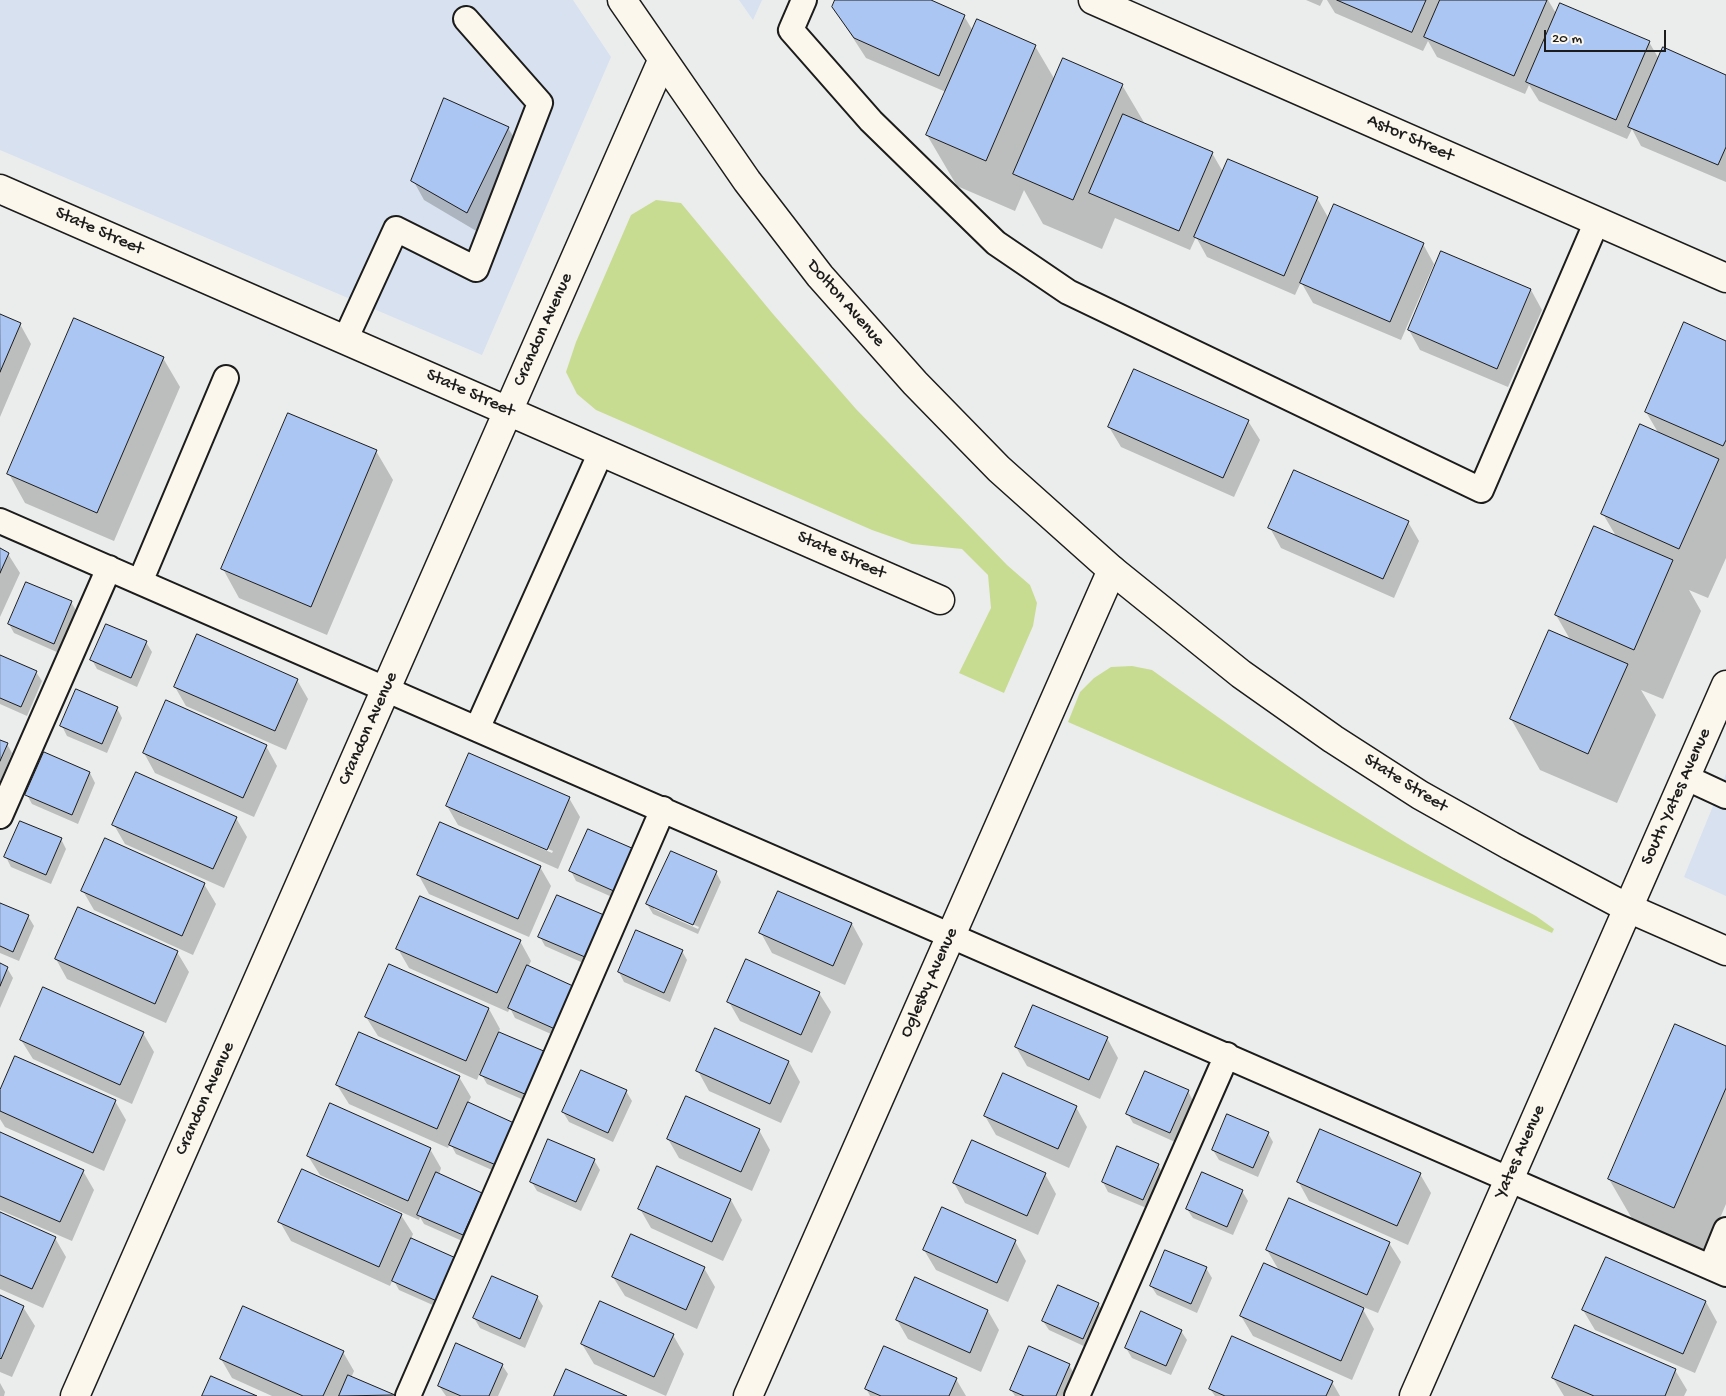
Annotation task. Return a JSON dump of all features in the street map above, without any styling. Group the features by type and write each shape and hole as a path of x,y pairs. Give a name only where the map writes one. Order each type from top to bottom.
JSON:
{"street":[{"name":"Dolton Avenue","path":"622,0 662,61 747,181 826,283 914,383 998,469 1112,570"},
{"name":"Astor Street","path":"1093,0 1726,278"},
{"name":"Crandon Avenue","path":"75,1396 662,61"},
{"name":"State Street","path":"0,189 940,600"},
{"name":"State Street","path":"1112,570 1241,674 1333,739 1420,795 1628,908 1726,951"},
{"name":"Oglesby Avenue","path":"748,1396 1112,570"},
{"name":"South Yates Avenue","path":"1628,908 1726,685"},
{"name":"Yates Avenue","path":"1414,1396 1628,908"}],"lane":[{"path":"804,0 791,30 871,121 996,243 1068,292 1481,490 1597,221"},
{"path":"345,340 396,228 476,269 540,103 466,19"},
{"path":"140,582 226,378"},
{"path":"477,729 601,452"},
{"path":"0,520 1719,1270 1726,1230"},
{"path":"0,816 109,568"},
{"path":"1685,777 1726,796"},
{"path":"408,1396 663,809"},
{"path":"1077,1396 1227,1055"}],"shaded area":[{"path":"0,0 573,0 611,57 482,355 0,150"},
{"path":"739,0 762,0 753,20"},
{"path":"1726,774 1726,896 1684,877"}],"green space":[{"path":"656,200 681,203 773,314 856,409 1007,565 1030,585 1037,603 1033,626 1004,693 959,673 991,608 988,575 962,549 912,544 872,530 596,410 577,394 566,372 576,342 631,215"},
{"path":"1132,666 1152,670 1338,800 1428,856 1536,916 1554,929 1552,933 1068,722 1080,692 1094,678 1111,667"}],"building":[{"path":"835,0 931,0 965,15 939,76 854,38 832,7"},
{"path":"1337,0 1426,0 1412,32"},
{"path":"1440,0 1547,0 1514,76 1424,37"},
{"path":"1560,3 1650,41 1616,120 1526,82"},
{"path":"977,19 1036,45 986,161 926,135"},
{"path":"1663,47 1726,75 1726,147 1718,165 1628,127"},
{"path":"1063,58 1123,84 1073,200 1013,174"},
{"path":"444,98 509,127 467,213 411,181"},
{"path":"1123,114 1213,152 1179,231 1089,193"},
{"path":"1228,159 1318,197 1284,276 1194,237"},
{"path":"1334,204 1424,243 1390,322 1300,283"},
{"path":"1441,251 1531,289 1497,369 1408,330"},
{"path":"0,314 21,323 0,372"},
{"path":"74,318 164,357 97,513 7,474"},
{"path":"1684,322 1726,341 1726,440 1723,446 1645,412"},
{"path":"1134,369 1249,420 1223,478 1108,427"},
{"path":"288,413 377,450 311,607 221,569"},
{"path":"1640,424 1719,459 1679,549 1601,514"},
{"path":"1294,470 1409,521 1383,579 1268,528"},
{"path":"1594,526 1673,560 1634,650 1555,615"},
{"path":"0,548 9,553 0,573"},
{"path":"26,582 72,601 54,644 8,624"},
{"path":"106,624 147,641 131,678 90,660"},
{"path":"1549,630 1628,664 1588,754 1510,719"},
{"path":"197,634 298,679 275,731 174,687"},
{"path":"0,655 37,671 21,707 0,698"},
{"path":"76,689 118,707 102,744 60,726"},
{"path":"166,700 267,745 243,798 143,753"},
{"path":"0,740 8,743 0,761"},
{"path":"44,752 90,772 72,815 25,795"},
{"path":"469,753 570,797 547,850 446,806"},
{"path":"136,772 237,817 213,869 112,825"},
{"path":"20,821 62,838 46,875 4,857"},
{"path":"440,822 541,866 518,919 417,875"},
{"path":"588,829 634,849 616,892 569,871"},
{"path":"105,838 205,883 182,936 81,891"},
{"path":"671,851 717,871 693,925 646,904"},
{"path":"778,891 852,923 833,966 759,933"},
{"path":"557,895 604,915 585,957 538,937"},
{"path":"420,896 521,940 497,993 396,949"},
{"path":"0,903 29,915 13,952 0,946"},
{"path":"78,907 178,951 155,1004 55,959"},
{"path":"636,930 683,950 664,993 618,972"},
{"path":"746,959 820,992 801,1035 727,1002"},
{"path":"0,963 8,967 0,986"},
{"path":"389,964 489,1008 466,1061 365,1017"},
{"path":"527,965 573,986 555,1029 508,1008"},
{"path":"43,987 144,1032 120,1085 20,1040"},
{"path":"1033,1005 1108,1037 1089,1080 1015,1047"},
{"path":"1675,1024 1726,1046 1726,1088 1674,1208 1608,1179"},
{"path":"715,1028 789,1061 770,1104 696,1071"},
{"path":"359,1032 460,1076 437,1129 336,1085"},
{"path":"499,1032 546,1052 527,1095 480,1075"},
{"path":"15,1056 116,1100 93,1153 0,1111 0,1090"},
{"path":"581,1070 627,1090 608,1133 562,1112"},
{"path":"1145,1071 1189,1090 1170,1133 1126,1114"},
{"path":"1003,1073 1077,1106 1058,1149 984,1116"},
{"path":"686,1096 760,1129 741,1172 667,1139"},
{"path":"468,1102 514,1123 496,1165 449,1145"},
{"path":"330,1103 431,1148 408,1201 307,1156"},
{"path":"1227,1114 1269,1132 1253,1168 1212,1150"},
{"path":"1320,1129 1421,1173 1397,1226 1297,1182"},
{"path":"0,1132 84,1170 60,1222 0,1196"},
{"path":"548,1139 595,1159 576,1202 530,1182"},
{"path":"972,1140 1046,1173 1027,1216 953,1183"},
{"path":"1117,1146 1159,1164 1143,1200 1102,1182"},
{"path":"657,1166 731,1199 712,1242 638,1209"},
{"path":"302,1169 402,1214 379,1267 278,1222"},
{"path":"436,1172 482,1193 463,1235 417,1215"},
{"path":"1202,1172 1243,1190 1227,1227 1186,1209"},
{"path":"1289,1198 1390,1242 1367,1295 1266,1250"},
{"path":"942,1207 1016,1240 997,1283 923,1250"},
{"path":"0,1212 56,1237 32,1289 0,1275"},
{"path":"631,1234 705,1267 686,1310 612,1277"},
{"path":"411,1238 458,1259 439,1302 392,1281"},
{"path":"1165,1250 1207,1267 1191,1304 1150,1286"},
{"path":"1606,1257 1706,1301 1683,1354 1582,1310"},
{"path":"1264,1263 1364,1308 1341,1361 1240,1316"},
{"path":"492,1276 538,1296 520,1339 473,1318"},
{"path":"915,1277 988,1310 970,1353 896,1320"},
{"path":"1058,1285 1099,1303 1083,1339 1042,1321"},
{"path":"0,1295 24,1306 1,1359 0,1358"},
{"path":"600,1301 674,1334 654,1377 581,1344"},
{"path":"243,1306 344,1351 323,1396 303,1396 220,1359"},
{"path":"1141,1311 1182,1330 1166,1366 1125,1348"},
{"path":"1575,1325 1676,1369 1665,1396 1594,1396 1552,1378"},
{"path":"1232,1336 1333,1381 1326,1396 1225,1396 1209,1389"},
{"path":"456,1343 503,1364 489,1396 461,1396 438,1386"},
{"path":"884,1346 957,1378 949,1396 881,1396 865,1389"},
{"path":"1029,1346 1070,1364 1056,1396 1024,1396 1010,1390"},
{"path":"566,1369 627,1396 554,1396"},
{"path":"348,1375 395,1395 339,1396"},
{"path":"211,1376 257,1396 202,1396"}]}
